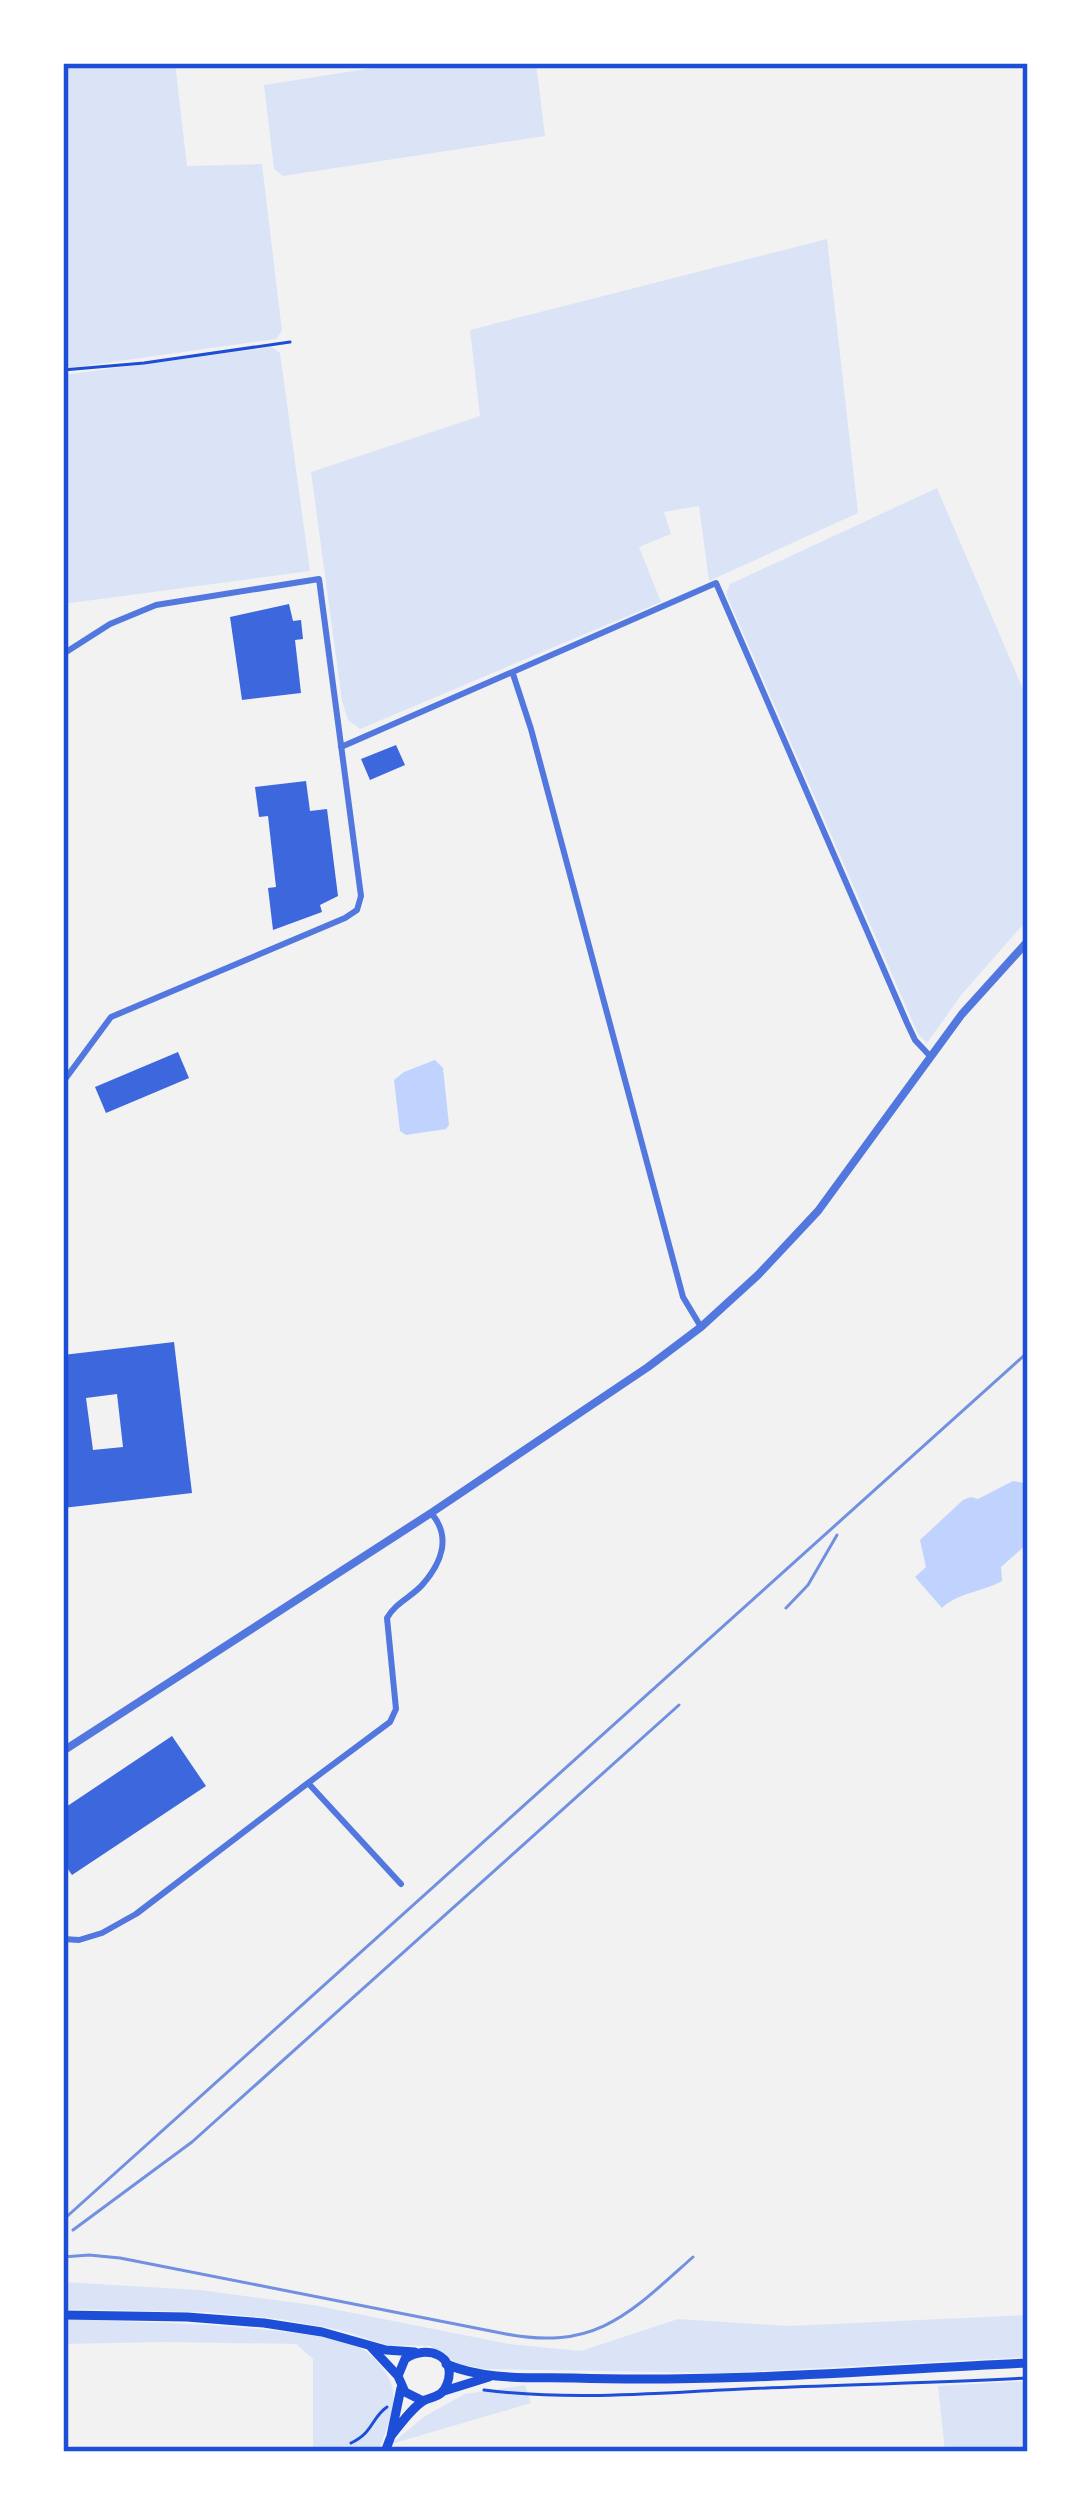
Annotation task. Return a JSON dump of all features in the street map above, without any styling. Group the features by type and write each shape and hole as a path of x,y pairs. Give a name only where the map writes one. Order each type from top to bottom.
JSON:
{"main road":[{"path":"63,2315 264,2323 395,2351 433,2352 446,2364 494,2376 670,2379 1028,2363"},
{"path":"370,2346 410,2397 423,2401"},
{"path":"385,2452 398,2409 401,2364 415,2352"},
{"path":"391,2436 423,2401 444,2390 446,2364"},
{"path":"444,2390 494,2376"}],"street":[{"path":"63,654 110,625 156,605 319,579 361,896 357,910 345,918 110,1017 63,1082"},
{"path":"341,747 716,583 915,1040 930,1057"},
{"path":"514,674 683,1297 701,1327"},
{"path":"63,1751 431,1513 701,1327 818,1211 982,989 1028,941"},
{"path":"63,1939 102,1933 136,1914 390,1722 397,1709 387,1618 422,1585 444,1547 445,1534 431,1513"},
{"path":"308,1783 401,1884"}],"path":[{"path":"63,370 290,341"},
{"path":"477,2389 615,2397 1028,2378"},
{"path":"351,2443 368,2433 383,2408 398,2409"}],"shaded area":[{"path":"63,63 175,63 187,166 262,164 282,331 276,339 63,369"},
{"path":"405,63 536,63 545,136 283,176 274,169 264,85"},
{"path":"827,239 858,513 709,581 699,506 664,512 671,534 639,547 661,602 360,729 348,720 311,472 480,416 470,330"},
{"path":"272,347 280,353 310,571 63,604 63,375"},
{"path":"937,488 1028,701 1028,919 962,994 927,1043 918,1034 726,594 730,584"},
{"path":"63,2282 200,2290 313,2305 509,2344 581,2351 678,2319 788,2326 1028,2315 1028,2357 723,2373 485,2369 459,2364 430,2346 387,2345 280,2319 63,2309"},
{"path":"63,2319 230,2327 314,2335 351,2344 373,2357 390,2381 393,2408 388,2426 378,2452 304,2452 313,2446 313,2359 296,2344 63,2344"},
{"path":"1028,2381 1028,2452 945,2452 938,2386"},
{"path":"525,2385 531,2403 391,2444 425,2416 465,2394"}],"water":[{"path":"435,1060 443,1068 449,1125 406,1135 400,1131 394,1080"},
{"path":"1013,1481 1028,1484 1028,1543 1001,1567 1002,1581 942,1608 915,1577 926,1567 920,1540 963,1500 978,1499"}],"building":[{"path":"289,604 293,621 301,620 303,639 295,640 301,693 242,700 230,617"},
{"path":"396,745 405,765 370,780 361,759"},
{"path":"306,781 310,811 327,809 338,896 320,905 322,912 273,930 268,888 276,887 268,816 259,817 255,787"},
{"path":"178,1052 189,1078 106,1113 95,1087"},
{"path":"174,1342 192,1493 63,1508 63,1355","holes":["117,1394 123,1447 93,1450 86,1398"]},
{"path":"172,1736 206,1786 72,1875 63,1862 63,1809"}],"railway":[{"path":"63,2220 1028,1352"},
{"path":"786,1608 808,1585 837,1535"},
{"path":"73,2230 192,2142 679,1705"},
{"path":"63,2257 120,2258 538,2338 565,2337 610,2323 693,2257"}]}
